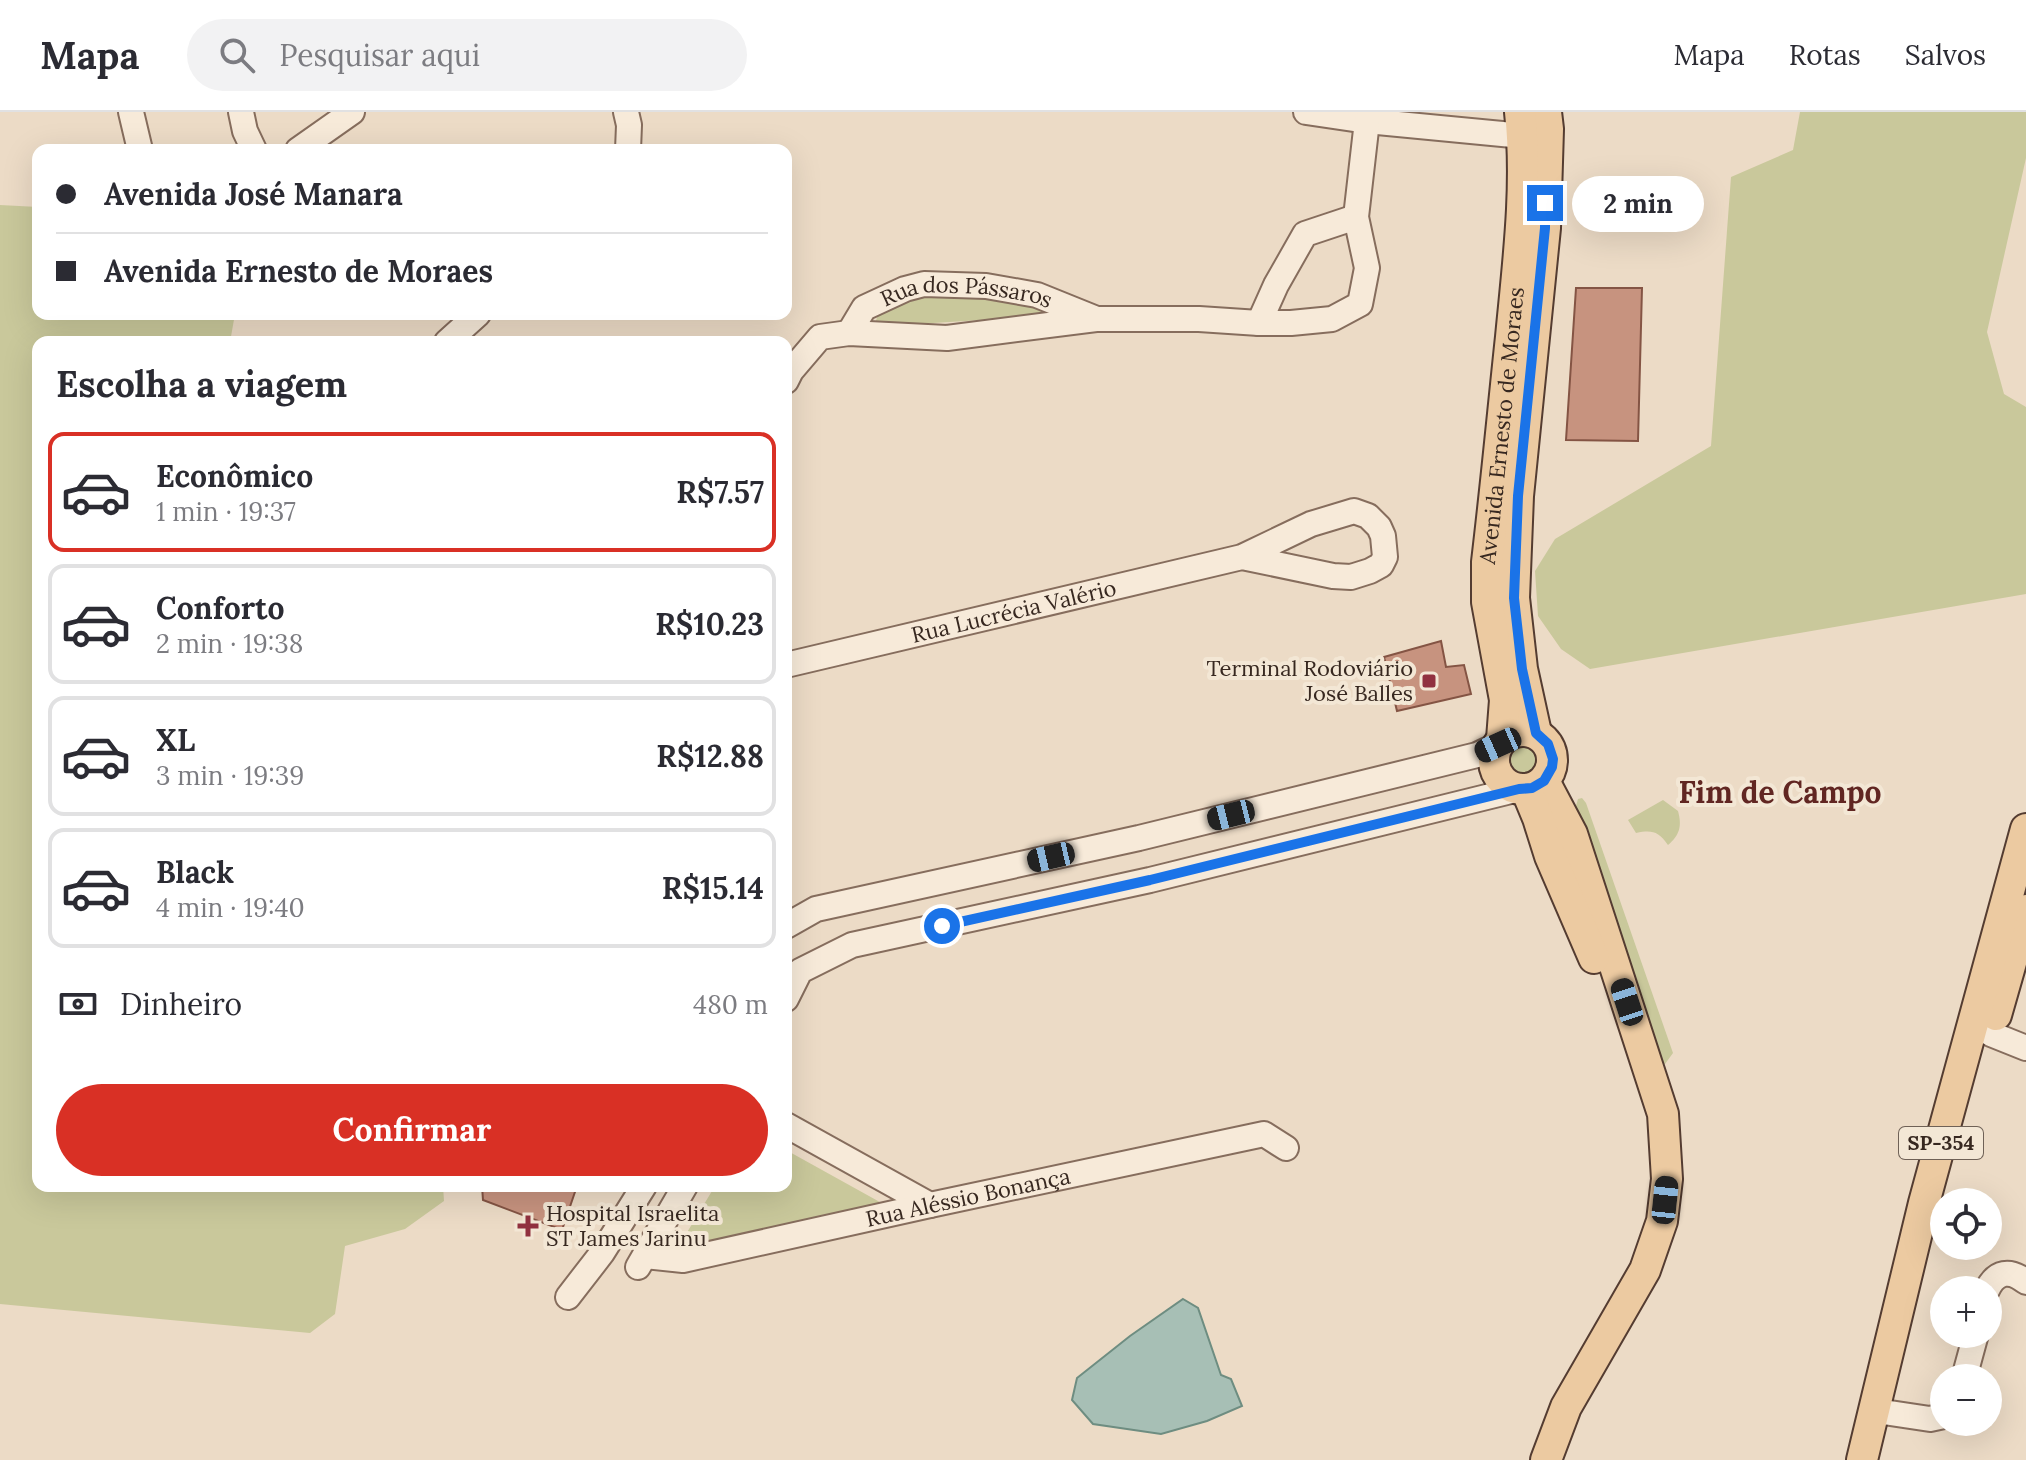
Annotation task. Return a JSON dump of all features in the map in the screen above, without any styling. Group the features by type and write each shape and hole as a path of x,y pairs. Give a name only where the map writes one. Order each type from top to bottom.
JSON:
{"main road":[{"name":"Avenida Ernesto de Moraes","path":"1536,733 1522,669 1514,598 1518,496 1545,228 1546,112"},
{"name":"Avenida Ernesto de Moraes","path":"1500,742 1505,700 1487,602 1487,562 1519,254 1523,195 1521,124"},
{"path":"1529,786 1552,767 1553,759 1548,744 1536,733 1517,731 1500,742 1494,753 1495,769 1504,782 1529,786 1572,834 1663,1114 1667,1179 1662,1221 1645,1270 1566,1407 1546,1460"},
{"path":"1525,1460 1547,1408 1639,1247 1652,1188 1647,1121 1622,1023 1550,856 1529,786"},
{"name":"SP-354","path":"1862,1460 1924,1203 2026,829"},
{"name":"SP-354","path":"1948,1188 2026,910"},
{"name":"SP-354","path":"1878,1460 1930,1258"}],"street":[{"path":"131,112 139,144"},
{"path":"241,112 251,144"},
{"path":"307,144 352,112"},
{"path":"626,112 628,144"},
{"path":"1306,112 1367,121 1521,124"},
{"name":"Rua dos Pássaros","path":"792,370 820,337 849,333 947,338 1096,319 1291,323 1332,319 1360,304 1367,268 1356,217 1367,121"},
{"path":"1259,323 1305,234 1356,217"},
{"name":"Rua dos Pássaros","path":"849,333 864,308 905,289 924,284 986,286 1037,295 1096,319"},
{"path":"454,336 471,320"},
{"name":"Rua Lucrécia Valério","path":"792,664 1242,557 1311,524 1354,511 1368,516 1379,527 1385,557 1381,565 1351,577 1242,557"},
{"path":"792,923 816,909 1139,838 1477,755 1500,742"},
{"path":"793,969 852,945 1150,880 1529,786"},
{"path":"1139,838 1150,880"},
{"path":"1991,1034 2026,1048"},
{"path":"792,1128 930,1205"},
{"name":"Rua Aléssio Bonança","path":"682,1192 641,1262 683,1260 1264,1134 1286,1148"},
{"path":"568,1297 602,1253 640,1192"},
{"path":"1999,1276 2009,1274 2026,1282"},
{"path":"1890,1413 1930,1419"}],"green space":[{"path":"1800,112 2026,112 2026,158 1987,332 2004,394 2026,407 2026,594 1590,669 1561,649 1538,616 1535,571 1555,539 1711,446 1731,177 1793,150"},
{"path":"0,205 32,207 32,320 234,320 231,336 32,336 32,1192 443,1192 444,1201 405,1229 345,1246 335,1314 310,1333 0,1304"},
{"path":"947,290 1045,304 1044,316 873,330 879,311 918,294"},
{"path":"1522,746 1532,750 1536,760 1532,770 1522,774 1512,770 1508,760 1512,750"},
{"path":"1582,798 1673,1053 1665,1064 1654,1064 1654,1034 1575,809 1578,799"},
{"path":"1663,800 1678,811 1680,821 1675,838 1668,845 1654,833 1636,833 1628,820"},
{"path":"792,1153 887,1206 688,1258 677,1249 711,1192 792,1192"}],"shaded area":[{"path":"1183,1299 1198,1308 1221,1375 1231,1379 1242,1406 1207,1421 1161,1434 1093,1424 1072,1400 1077,1378"}],"building":[{"path":"1576,288 1642,288 1638,441 1566,440"},
{"name":"Terminal Rodoviário José Balles","path":"1441,641 1446,667 1464,665 1471,694 1397,711 1384,657"},
{"path":"482,1192 575,1192 562,1230 483,1200"}],"place":[{"name":"Terminal Rodoviário José Balles","path":"1429,681"},
{"name":"Hospital Israelita ST James Jarinu","path":"528,1226"}],"district":[{"name":"Fim de Campo","path":"1780,793"}],"route":[{"path":"942,926 1150,880 1532,788 1544,781 1553,759 1548,744 1536,733 1522,669 1514,598 1518,496 1545,203"}]}
